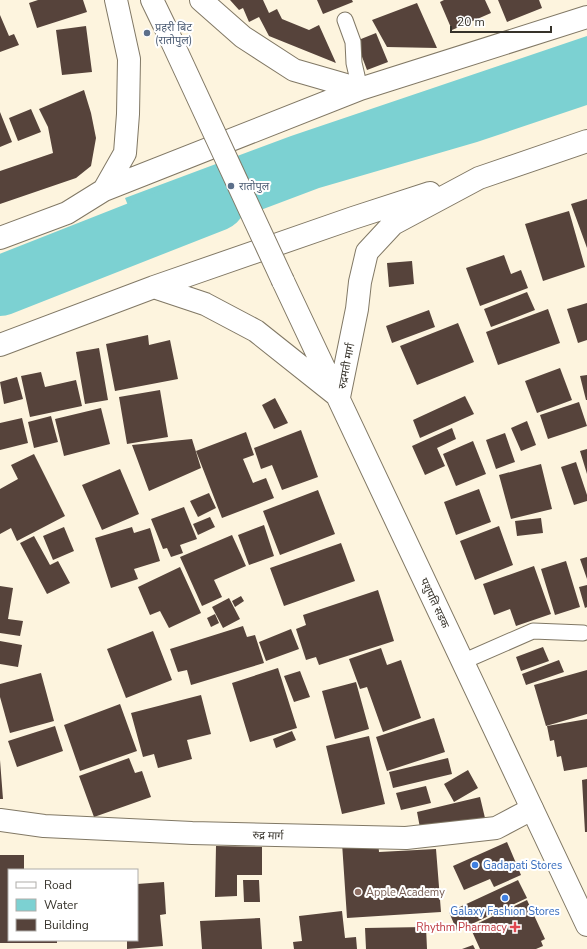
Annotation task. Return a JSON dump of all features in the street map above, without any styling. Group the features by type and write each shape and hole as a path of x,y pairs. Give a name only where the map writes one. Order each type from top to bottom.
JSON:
{"street":[{"path":"104,190 125,153 128,114 129,59 116,0"},
{"name":"पशुपति सडक","path":"152,0 587,925"},
{"path":"201,0 243,37 294,70 360,89"},
{"path":"0,238 67,213 104,190 360,89 587,17"},
{"name":"रुद्रमती मार्ग","path":"154,287 205,304 256,331 339,397 367,252 393,224 479,178 587,140"},
{"path":"0,345 154,287 353,218 479,178"},
{"name":"रुद्र मार्ग","path":"0,820 44,826 192,833 406,838 496,828 532,809"}],"lane":[{"path":"345,20 353,42 354,63 360,89"},
{"path":"462,662 533,630 583,633"}],"water":[{"path":"587,36 587,105 477,142 319,188 147,253 125,198 291,136"}],"building":[{"path":"38,0 83,0 87,12 37,28 29,3"},
{"path":"230,0 263,0 269,13 277,9 282,19 309,30 319,25 336,63 269,36 259,17 249,22 243,8 239,10"},
{"path":"317,0 352,0 353,2 323,14"},
{"path":"444,0 485,0 491,13 452,30 440,2"},
{"path":"498,0 539,0 542,8 507,22"},
{"path":"417,3 437,48 387,47 372,20"},
{"path":"0,15 9,36 14,34 19,45 0,52"},
{"path":"86,26 92,72 62,75 56,30"},
{"path":"376,33 388,62 367,70 356,41"},
{"path":"84,90 91,113 96,138 91,166 76,178 0,204 0,171 53,153 48,127 39,109"},
{"path":"31,109 41,132 18,141 9,118"},
{"path":"0,112 12,142 0,147"},
{"path":"587,199 587,248 571,204"},
{"path":"569,211 585,267 543,281 525,224"},
{"path":"504,255 511,274 521,270 528,288 480,306 466,268"},
{"path":"412,261 414,284 389,287 387,263"},
{"path":"527,292 535,310 491,327 484,309"},
{"path":"587,303 587,340 578,343 567,309"},
{"path":"548,309 560,343 498,365 486,332"},
{"path":"429,310 435,327 392,343 386,326"},
{"path":"458,323 474,362 417,385 400,346"},
{"path":"148,335 149,345 170,340 178,379 115,391 106,344"},
{"path":"99,348 108,400 85,404 76,352"},
{"path":"560,368 572,400 537,413 525,381"},
{"path":"41,372 45,387 76,380 82,406 30,417 21,376"},
{"path":"587,375 587,400 586,400 580,376"},
{"path":"17,377 23,399 4,404 0,382"},
{"path":"160,390 168,437 127,444 119,397"},
{"path":"465,396 474,414 420,438 413,420"},
{"path":"275,398 288,423 274,429 262,405"},
{"path":"579,402 587,426 548,439 540,415"},
{"path":"101,408 110,444 64,456 55,419"},
{"path":"51,416 58,442 34,448 28,422"},
{"path":"22,418 28,443 0,450 0,423"},
{"path":"527,421 536,445 521,451 511,428"},
{"path":"452,428 456,439 437,448 445,466 425,475 412,446"},
{"path":"301,430 318,477 282,490 272,465 261,469 254,448"},
{"path":"246,432 254,455 243,459 253,483 266,478 274,498 222,518 196,451"},
{"path":"505,433 515,462 496,469 486,440"},
{"path":"192,439 201,468 149,491 132,445"},
{"path":"473,441 486,474 456,486 443,454"},
{"path":"587,449 587,474 580,451"},
{"path":"34,454 65,516 17,541 11,528 0,534 0,489 18,479 11,465"},
{"path":"576,462 587,495 587,501 574,505 561,467"},
{"path":"541,464 552,509 511,519 499,475"},
{"path":"120,469 139,514 102,530 82,485"},
{"path":"479,489 491,522 456,535 444,502"},
{"path":"318,490 335,534 280,555 263,511"},
{"path":"209,493 216,508 198,517 190,501"},
{"path":"184,507 197,539 180,545 183,553 171,557 167,548 163,549 151,519"},
{"path":"210,517 215,527 198,535 193,524"},
{"path":"541,518 543,533 517,536 515,521"},
{"path":"264,525 274,556 249,565 238,535"},
{"path":"499,526 513,565 475,580 460,541"},
{"path":"64,527 74,551 53,560 43,536"},
{"path":"132,527 134,533 150,528 160,561 134,569 138,579 111,588 95,538"},
{"path":"232,535 246,566 214,580 222,597 202,606 180,557"},
{"path":"34,536 50,565 58,561 70,583 47,594 20,543"},
{"path":"341,543 355,581 284,606 270,568"},
{"path":"587,557 587,579 580,559"},
{"path":"566,561 580,607 555,615 541,569"},
{"path":"534,566 551,614 516,626 510,609 494,615 483,584"},
{"path":"180,567 201,613 169,628 160,611 150,615 138,587"},
{"path":"587,585 587,607 585,608 579,587"},
{"path":"0,586 13,588 8,619 23,621 20,636 0,633"},
{"path":"378,590 394,641 319,665 316,657 306,660 296,629 306,625 303,615"},
{"path":"241,596 244,601 235,607 232,601"},
{"path":"229,598 240,619 223,628 212,607"},
{"path":"215,614 219,623 211,627 207,618"},
{"path":"243,626 247,637 255,635 264,663 191,685 187,670 178,672 170,649"},
{"path":"291,629 299,649 266,661 259,642"},
{"path":"153,631 172,680 126,698 107,649"},
{"path":"0,641 22,645 18,667 0,664"},
{"path":"543,647 549,661 521,671 516,657"},
{"path":"381,648 387,665 401,660 421,718 383,732 367,687 360,689 349,659"},
{"path":"559,660 564,672 526,685 522,674"},
{"path":"278,668 297,728 250,742 232,683"},
{"path":"587,670 587,714 546,726 534,685"},
{"path":"300,671 310,697 294,702 284,676"},
{"path":"41,673 54,721 10,733 0,697 0,684"},
{"path":"356,682 369,729 335,739 322,691"},
{"path":"201,695 211,734 187,740 192,759 158,768 154,754 143,757 131,713"},
{"path":"120,704 137,751 80,771 64,725"},
{"path":"434,718 445,752 387,771 376,737"},
{"path":"587,719 587,767 564,771 561,756 557,757 554,740 550,741 547,726"},
{"path":"55,726 63,751 17,767 8,741"},
{"path":"292,731 296,740 276,748 273,739"},
{"path":"369,736 385,804 342,814 326,746"},
{"path":"129,758 135,773 142,771 151,797 94,817 79,776"},
{"path":"448,758 452,774 393,788 389,772"},
{"path":"0,760 3,799 0,799"},
{"path":"468,770 478,788 454,802 444,784"},
{"path":"587,779 587,832 585,832 582,780"},
{"path":"426,786 431,803 401,810 396,793"},
{"path":"480,797 485,818 421,833 417,812"},
{"path":"378,840 379,852 436,849 441,912 347,918 342,843"},
{"path":"507,842 521,875 494,887 490,879 464,890 453,866"},
{"path":"216,846 262,847 262,875 237,875 237,896 215,897"},
{"path":"0,855 24,855 24,869 8,869 8,941 57,941 57,943 0,943"},
{"path":"243,880 259,880 260,902 244,902"},
{"path":"518,880 527,898 457,931 449,912"},
{"path":"164,882 166,914 160,915 163,946 127,949 127,941 138,941 138,884"},
{"path":"527,900 545,939 541,941 543,946 536,949 480,949 470,927"},
{"path":"342,911 345,938 356,937 357,949 294,949 293,942 302,941 299,916"},
{"path":"260,918 262,949 202,949 200,921"},
{"path":"426,927 427,949 366,949 365,928"},
{"path":"473,945 475,949 462,949"}],"waterway":[{"path":"0,286 216,201"}],"place":[{"name":"प्रहरी बिट (रातोपुल)","path":"147,33"},
{"name":"रातोपुल","path":"231,186"},
{"name":"Gadapati Stores","path":"475,865"},
{"name":"Apple Academy","path":"358,892"},
{"name":"Galaxy Fashion Stores","path":"505,898"},
{"name":"Rhythm Pharmacy","path":"515,927"}]}
